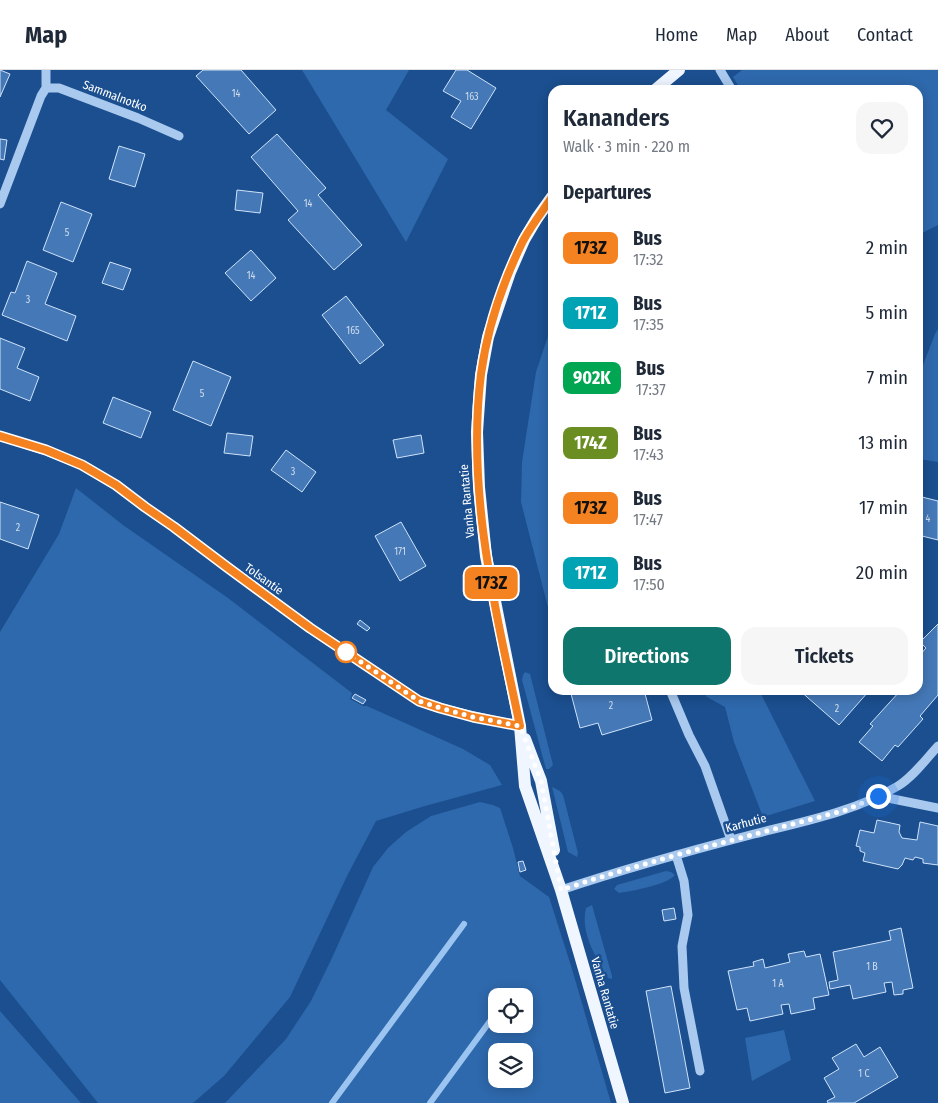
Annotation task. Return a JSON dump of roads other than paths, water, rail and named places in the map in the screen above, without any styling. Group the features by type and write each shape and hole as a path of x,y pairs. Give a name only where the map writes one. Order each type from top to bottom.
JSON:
{"main road":[{"path":"661,85 679,70"},
{"name":"Vanha Rantatie","path":"548,203 524,240 510,272 488,337 479,403 477,432 478,469 486,556 520,726 541,781 561,890 624,1103"}],"street":[{"path":"0,204 41,96 46,88 46,70"},
{"path":"720,70 729,85"},
{"name":"Sammalnotko","path":"46,88 58,88 138,118 179,136"},
{"name":"Tolsantie","path":"0,436 46,450 82,465 116,485 310,628 419,701 473,717 520,726"},
{"path":"672,695 705,766 730,840"},
{"name":"Karhutie","path":"561,890 676,855 846,810 899,786 938,746"},
{"path":"878,796 938,808"},
{"path":"676,855 684,881 688,915 682,946 684,988 700,1071"}],"waterway":[{"path":"332,1103 464,924"},
{"path":"430,1103 488,1024"}]}
